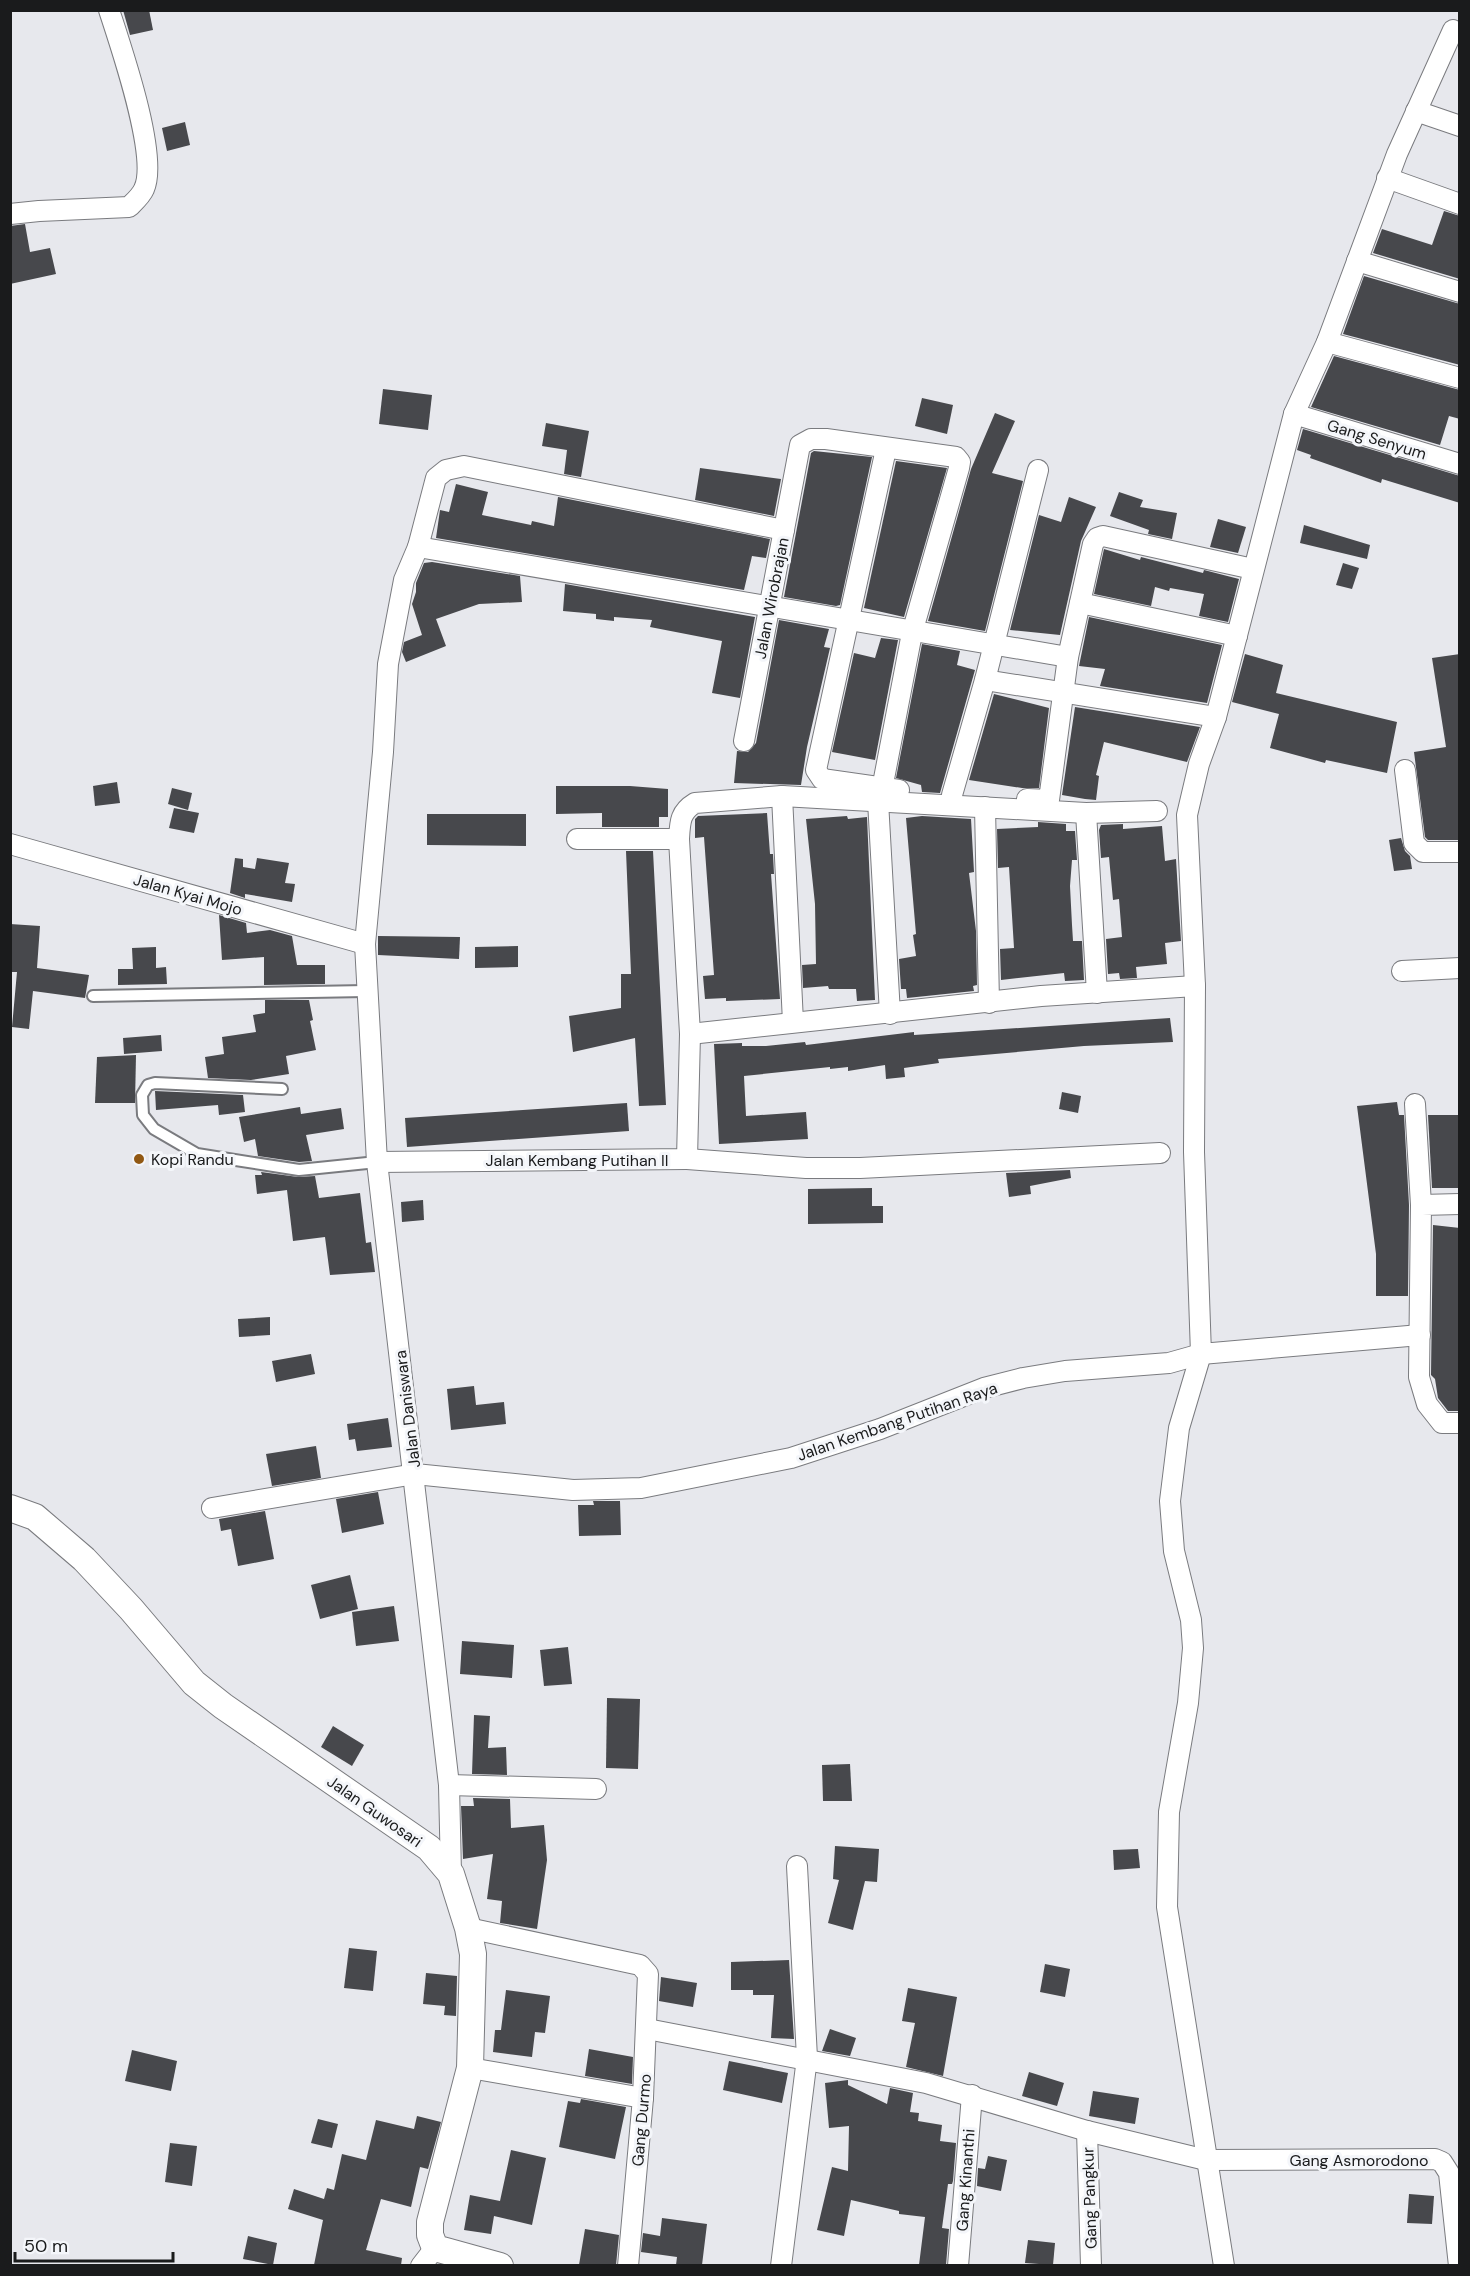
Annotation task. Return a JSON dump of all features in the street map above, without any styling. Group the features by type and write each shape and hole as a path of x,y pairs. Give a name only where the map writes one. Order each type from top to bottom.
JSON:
{"street":[{"path":"10,214 129,207 144,189 148,162 128,70 109,10"},
{"path":"1224,2265 1167,1907 1169,1812 1188,1703 1193,1648 1191,1620 1174,1551 1170,1501 1179,1428 1201,1354 1194,1152 1195,986 1187,815 1199,764 1216,717 1294,414 1327,342 1387,178 1453,30"},
{"path":"1416,111 1460,126"},
{"path":"1387,178 1460,204"},
{"path":"1357,261 1460,292"},
{"path":"1327,342 1460,378"},
{"name":"Gang Senyum","path":"1294,414 1460,464"},
{"name":"Jalan Wirobrajan","path":"744,741 800,446 812,439 886,449"},
{"path":"890,1014 880,795 912,633 960,462 956,457 886,449 816,770 822,779 880,795 985,807 1086,813 1157,810"},
{"name":"Jalan Daniswara","path":"451,1874 449,1785 415,1474 377,1161 366,991 365,944 383,752 388,664 404,580 418,548 436,478 446,470 464,466 784,530"},
{"path":"952,795 985,680 1038,470"},
{"path":"880,795 952,795 1049,800 1068,657 1093,544 1097,538 1103,536 1253,569"},
{"path":"418,548 912,633 1068,657"},
{"path":"1080,603 1237,636"},
{"path":"985,680 1216,717"},
{"path":"1404,770 1414,843 1423,852 1460,852"},
{"name":"Jalan Kembang Putihan II","path":"377,1161 687,1160 690,1034 679,839 680,820 686,809 695,802 782,796 880,795"},
{"path":"782,796 793,1022"},
{"path":"985,807 989,1003"},
{"path":"1086,813 1097,993"},
{"path":"577,839 679,839"},
{"name":"Jalan Kyai Mojo","path":"10,844 365,944"},
{"path":"1402,971 1460,968"},
{"path":"690,1034 989,1003 1195,986"},
{"path":"1415,1104 1421,1205 1419,1377 1427,1404 1442,1423 1460,1423"},
{"path":"687,1160 806,1168 860,1168 1160,1153"},
{"path":"1421,1205 1460,1204"},
{"name":"Jalan Kembang Putihan Raya","path":"212,1508 415,1474 573,1490 640,1488 791,1458 870,1432 984,1388 1023,1378 1065,1371 1169,1363 1201,1354 1420,1335"},
{"name":"Jalan Guwosari","path":"10,1508 35,1517 84,1559 131,1609 194,1683 223,1706 429,1848 451,1874 468,1928 473,1954 470,2068 430,2222 428,2257 500,2265"},
{"path":"449,1785 596,1789"},
{"path":"781,2265 807,2058 797,1866"},
{"name":"Gang Durmo","path":"468,1928 640,1965 648,1974 644,2098 628,2265"},
{"name":"Gang Asmorodono","path":"647,2029 807,2058 972,2095 1087,2131 1206,2160 1435,2159 1442,2162 1449,2173 1459,2265"},
{"path":"470,2068 644,2098"},
{"name":"Gang Kinanthi","path":"958,2265 972,2095"},
{"name":"Gang Pangkur","path":"1087,2131 1091,2265"}],"lane":[{"path":"93,996 366,991"},
{"path":"282,1089 155,1083 147,1085 142,1095 143,1115 154,1129 197,1154 298,1170 377,1161"}],"building":[{"path":"123,10 149,10 153,30 130,35"},
{"path":"185,122 190,145 167,151 162,128"},
{"path":"1444,211 1460,216 1460,279 1373,253 1382,229 1432,245"},
{"path":"25,224 30,252 50,248 56,274 10,284 10,226"},
{"path":"1364,276 1460,304 1460,365 1343,334"},
{"path":"1334,356 1460,390 1460,419 1449,416 1440,445 1311,407"},
{"path":"383,389 432,395 428,430 379,424"},
{"path":"922,398 953,405 947,434 915,426"},
{"path":"995,413 1015,421 992,473 1023,481 985,631 928,621 971,469"},
{"path":"546,423 589,431 581,477 564,474 567,450 542,446"},
{"path":"1303,429 1460,476 1460,503 1382,479 1381,483 1310,458 1311,455 1297,450"},
{"path":"814,451 872,457 840,605 836,606 784,597 811,453"},
{"path":"896,461 947,468 904,617 864,608"},
{"path":"700,468 781,479 774,516 695,500"},
{"path":"456,484 488,492 482,515 531,525 532,521 554,526 558,497 770,539 766,558 752,556 744,590 436,538 440,510 449,512"},
{"path":"1119,492 1143,500 1140,507 1177,513 1172,539 1148,534 1149,530 1110,516"},
{"path":"1069,497 1096,507 1081,541 1060,635 1010,630 1039,515 1061,522"},
{"path":"1218,519 1246,527 1238,553 1210,547"},
{"path":"1304,525 1370,545 1367,559 1300,543"},
{"path":"1104,549 1140,560 1141,557 1203,573 1204,570 1239,579 1228,622 1199,616 1204,594 1170,588 1169,591 1155,587 1151,606 1094,594"},
{"path":"432,562 520,576 522,602 479,604 436,619 446,646 406,662 402,652 404,642 422,635 412,604 416,583 424,563"},
{"path":"1343,563 1359,568 1352,589 1336,585"},
{"path":"565,584 755,617 740,698 712,693 722,641 650,627 652,620 614,617 614,621 596,619 596,614 563,611"},
{"path":"1089,617 1222,645 1207,703 1100,686 1105,669 1079,666"},
{"path":"779,620 829,629 824,647 830,648 807,747 801,785 734,783 737,751 748,752 756,743"},
{"path":"881,638 898,640 875,760 832,752 854,653 875,658"},
{"path":"922,644 960,651 957,665 975,670 940,793 922,792 921,785 896,778"},
{"path":"1245,654 1283,665 1276,693 1397,722 1387,773 1326,760 1325,763 1270,748 1279,714 1232,702"},
{"path":"1460,654 1460,840 1428,840 1425,837 1414,752 1446,747 1432,658"},
{"path":"994,694 1049,708 1039,788 1022,788 969,780"},
{"path":"1075,707 1200,727 1187,762 1104,742 1096,775 1099,776 1096,800 1085,799 1062,795"},
{"path":"117,782 120,803 95,806 93,786"},
{"path":"556,786 630,786 668,789 668,817 659,817 659,827 602,827 602,813 556,814"},
{"path":"172,788 192,793 188,810 168,804"},
{"path":"174,808 199,813 194,833 169,828"},
{"path":"767,813 770,854 773,854 774,874 771,874 780,999 726,1001 726,998 705,999 703,976 714,975 704,837 695,838 695,819 698,816"},
{"path":"427,814 526,814 526,846 427,845"},
{"path":"847,816 848,819 867,817 875,1000 857,1001 856,989 829,989 828,986 803,988 802,965 816,964 815,904 806,819"},
{"path":"922,816 971,819 974,872 969,873 976,931 977,985 973,986 974,991 907,998 906,989 901,989 899,959 916,956 913,935 916,934 906,818"},
{"path":"1038,822 1066,824 1066,831 1075,831 1077,860 1072,860 1070,886 1072,925 1073,941 1082,941 1084,980 1065,981 1064,973 1001,980 1000,949 1014,948 1009,867 998,868 997,829 1038,827"},
{"path":"1123,824 1123,829 1162,826 1165,861 1176,859 1181,941 1165,943 1167,964 1136,967 1137,978 1120,979 1119,973 1108,974 1106,939 1122,937 1119,899 1113,900 1109,857 1101,858 1099,830 1101,825"},
{"path":"1401,838 1405,851 1410,856 1412,869 1394,871 1389,840"},
{"path":"626,851 653,851 666,1105 639,1106 635,1038 573,1052 569,1016 621,1008 621,974 631,974"},
{"path":"235,858 243,859 243,867 255,869 257,858 289,863 285,883 295,884 292,902 245,894 245,898 230,893"},
{"path":"219,915 246,923 247,933 270,930 292,936 297,965 325,965 325,984 264,985 264,957 222,960"},
{"path":"10,924 40,926 37,968 89,975 85,998 33,991 29,1029 12,1027 17,972 10,972"},
{"path":"378,936 460,937 459,959 378,955"},
{"path":"518,946 518,967 475,968 475,947"},
{"path":"156,947 156,968 166,967 167,984 118,985 118,969 133,969 132,948"},
{"path":"265,1000 309,1000 313,1020 310,1021 316,1050 286,1056 289,1074 251,1080 208,1078 205,1057 224,1054 222,1037 256,1032 253,1015 265,1013"},
{"path":"1170,1018 1173,1042 1084,1046 938,1059 939,1063 904,1068 905,1077 886,1079 885,1065 848,1071 848,1067 830,1069 830,1067 744,1076 746,1116 806,1112 808,1139 719,1144 714,1044 742,1043 742,1046 766,1046 805,1042 806,1045 914,1032 914,1035"},
{"path":"161,1035 162,1051 124,1054 123,1038"},
{"path":"136,1055 135,1103 95,1103 97,1057"},
{"path":"155,1091 243,1095 245,1112 219,1115 218,1105 156,1110"},
{"path":"1062,1092 1081,1096 1078,1113 1059,1109"},
{"path":"1397,1102 1399,1115 1404,1115 1409,1205 1408,1296 1376,1296 1376,1254 1357,1106"},
{"path":"627,1103 629,1131 407,1147 405,1118"},
{"path":"300,1107 301,1114 341,1108 344,1129 306,1135 312,1161 299,1162 258,1156 255,1139 244,1142 239,1117"},
{"path":"1428,1115 1460,1115 1460,1188 1432,1188"},
{"path":"1070,1170 1071,1178 1030,1186 1031,1194 1009,1197 1006,1173"},
{"path":"261,1172 298,1177 315,1176 319,1198 360,1193 366,1243 371,1242 375,1272 330,1275 325,1237 293,1241 287,1190 257,1194 255,1175 262,1175"},
{"path":"872,1188 872,1206 883,1206 883,1223 808,1224 808,1189"},
{"path":"423,1200 424,1220 402,1222 401,1202"},
{"path":"1433,1225 1460,1228 1460,1411 1448,1411 1438,1398 1435,1379 1431,1375"},
{"path":"270,1317 270,1335 239,1337 238,1319"},
{"path":"311,1354 315,1374 276,1382 272,1361"},
{"path":"474,1386 476,1405 504,1402 506,1424 451,1430 447,1389"},
{"path":"388,1418 392,1447 357,1451 355,1439 349,1440 347,1424"},
{"path":"316,1446 321,1478 272,1486 266,1454"},
{"path":"378,1492 384,1524 342,1533 336,1499"},
{"path":"593,1501 620,1501 621,1535 579,1536 578,1505 594,1505"},
{"path":"265,1511 274,1559 238,1566 231,1529 221,1531 219,1519"},
{"path":"350,1575 358,1609 320,1619 311,1585"},
{"path":"394,1606 399,1641 356,1646 352,1612"},
{"path":"462,1641 514,1645 512,1678 460,1674"},
{"path":"568,1647 572,1684 544,1686 540,1650"},
{"path":"607,1698 640,1699 638,1769 606,1768"},
{"path":"474,1715 490,1716 488,1748 506,1747 507,1775 472,1774"},
{"path":"333,1726 364,1745 352,1766 321,1747"},
{"path":"850,1764 852,1801 823,1801 822,1765"},
{"path":"473,1798 510,1799 511,1828 544,1825 547,1860 537,1929 500,1923 502,1901 487,1899 493,1854 463,1859 461,1806 474,1806"},
{"path":"835,1846 879,1849 877,1882 865,1881 853,1930 828,1923 839,1880 833,1879"},
{"path":"1138,1849 1140,1868 1114,1870 1113,1850"},
{"path":"349,1948 377,1951 373,1991 344,1988"},
{"path":"789,1960 794,2039 771,2038 774,1995 753,1995 753,1990 731,1990 731,1962"},
{"path":"1045,1964 1070,1969 1065,1997 1040,1992"},
{"path":"426,1973 457,1976 456,2016 444,2015 445,2006 423,2004"},
{"path":"661,1977 697,1983 693,2007 659,2001"},
{"path":"908,1988 957,1997 943,2076 906,2067 915,2023 902,2021"},
{"path":"506,1990 550,1996 545,2033 535,2032 532,2057 493,2052 495,2030 501,2030"},
{"path":"830,2029 856,2038 850,2056 822,2051"},
{"path":"589,2049 633,2057 632,2084 585,2076"},
{"path":"132,2050 177,2061 171,2091 125,2081"},
{"path":"729,2061 788,2073 782,2103 723,2090"},
{"path":"1029,2072 1064,2083 1057,2106 1022,2096"},
{"path":"848,2080 848,2085 887,2104 890,2088 913,2093 910,2112 919,2113 918,2121 942,2125 940,2141 956,2143 953,2181 952,2184 948,2184 942,2228 949,2229 946,2265 919,2265 925,2217 899,2214 899,2211 851,2200 844,2236 817,2230 832,2167 848,2171 849,2126 829,2128 825,2083"},
{"path":"1093,2091 1139,2098 1135,2124 1089,2116"},
{"path":"581,2099 626,2107 615,2159 559,2147 568,2101 580,2103"},
{"path":"417,2116 441,2122 428,2169 420,2167 411,2207 381,2199 366,2250 402,2258 401,2265 314,2265 323,2220 288,2209 294,2189 324,2199 327,2188 334,2190 342,2154 366,2160 376,2120 414,2129"},
{"path":"318,2119 338,2124 332,2148 311,2143"},
{"path":"170,2143 197,2146 192,2186 165,2182"},
{"path":"511,2150 546,2158 532,2225 494,2216 491,2234 464,2230 470,2195 500,2201"},
{"path":"988,2156 1007,2160 1001,2191 977,2186 978,2168 985,2169"},
{"path":"1409,2194 1434,2196 1432,2224 1407,2223"},
{"path":"662,2218 707,2224 702,2265 676,2265 677,2257 641,2252 643,2233 660,2236"},
{"path":"585,2229 619,2235 616,2265 579,2265"},
{"path":"248,2236 277,2243 273,2265 243,2259"},
{"path":"1028,2240 1055,2243 1053,2265 1025,2263"}],"place":[{"name":"Kopi Randu","path":"139,1159"}]}
